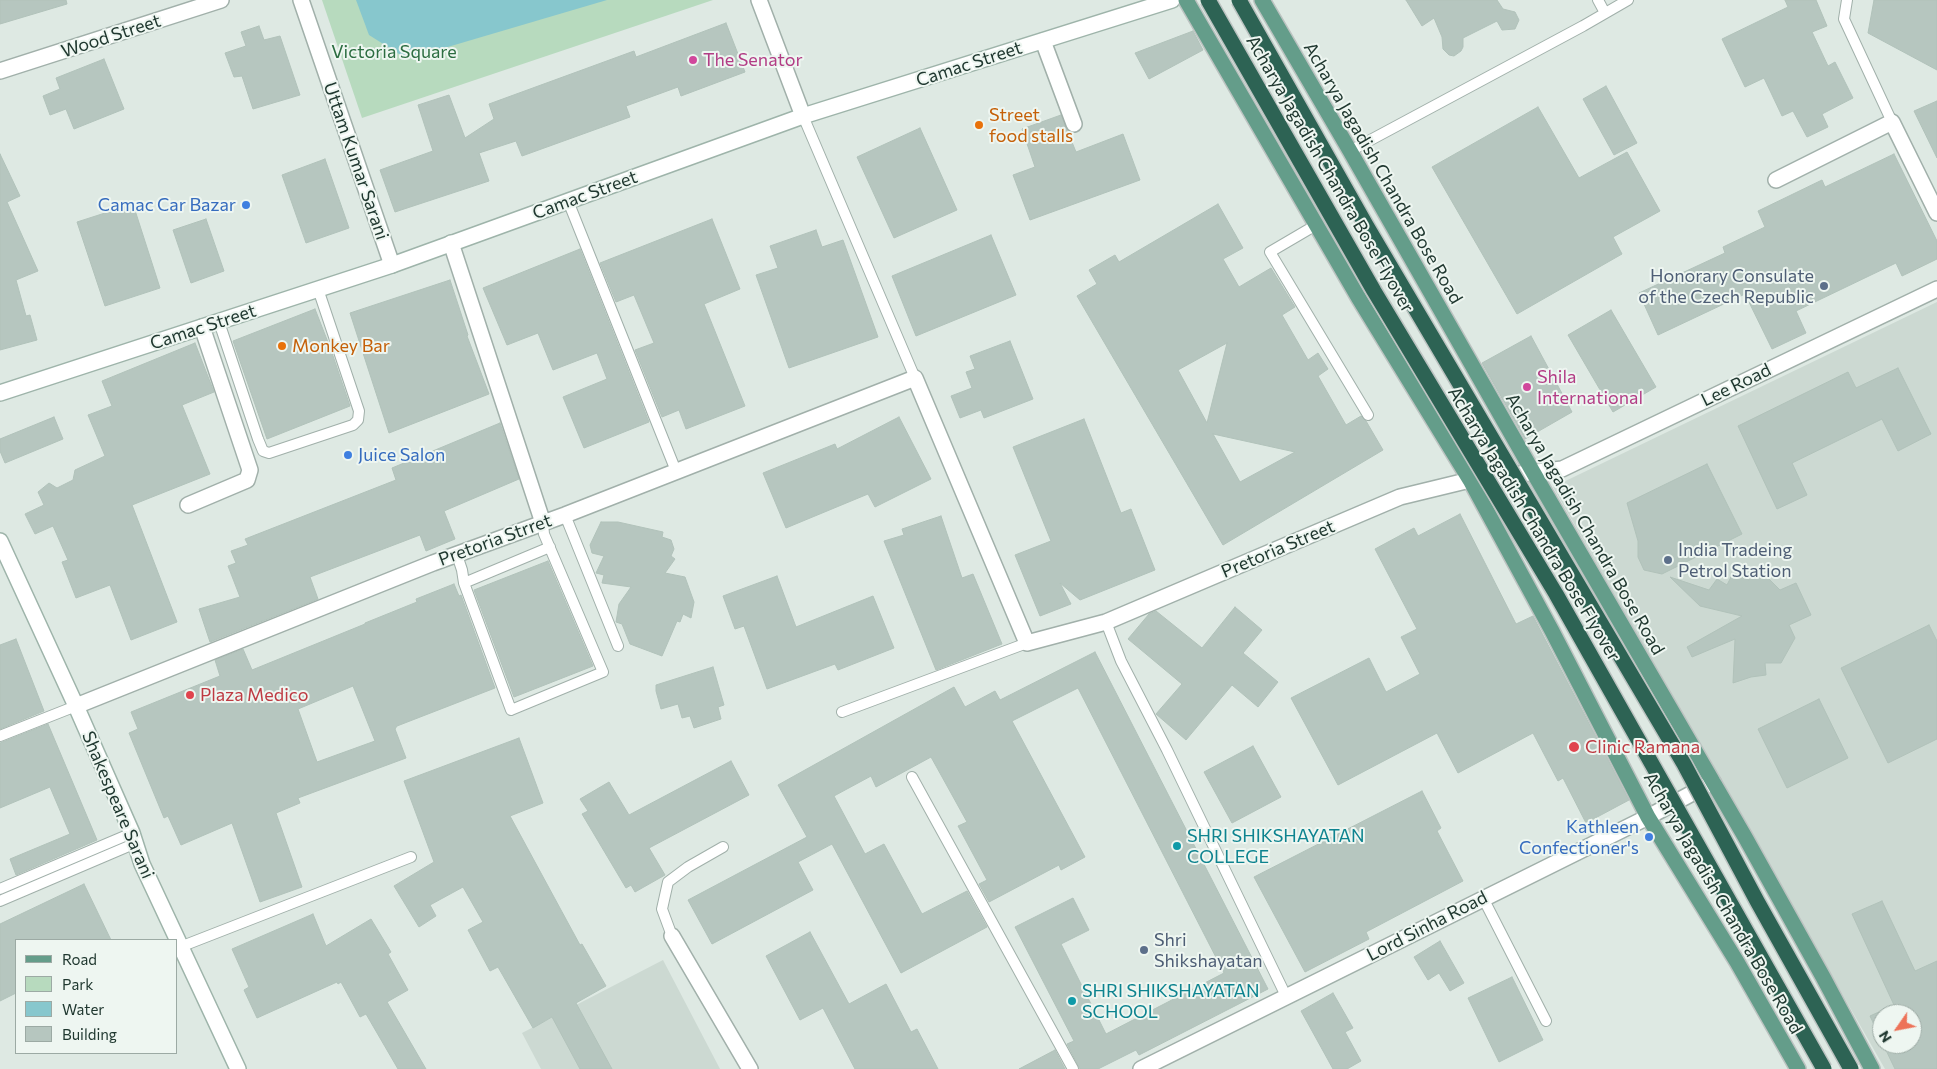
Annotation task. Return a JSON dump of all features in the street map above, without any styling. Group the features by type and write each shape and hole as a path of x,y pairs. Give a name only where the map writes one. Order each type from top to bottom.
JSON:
{"highway":[{"name":"Acharya Jagadish Chandra Bose Flyover","path":"1208,0 1374,291 1560,602 1824,1069"},
{"name":"Acharya Jagadish Chandra Bose Flyover","path":"1239,0 1366,225 1684,764 1757,902 1850,1069"}],"main road":[{"name":"Acharya Jagadish Chandra Bose Road","path":"1186,0 1316,224 1470,480 1552,631 1648,817 1737,962 1798,1069"},
{"name":"Acharya Jagadish Chandra Bose Road","path":"1262,0 1713,782 1819,968 1872,1069"}],"street":[{"name":"Wood Street","path":"0,71 222,0"},
{"name":"Uttam Kumar Sarani","path":"301,0 392,265"},
{"path":"759,0 803,116"},
{"name":"Camac Street","path":"0,393 392,265 803,116 1172,0"},
{"path":"1043,40 1074,124"},
{"path":"1776,180 1892,122 1937,213"},
{"path":"451,243 543,523"},
{"name":"Lee Road","path":"1533,472 1562,469 1937,289"},
{"path":"188,505 247,480 250,470 202,328"},
{"path":"915,378 1027,643"},
{"name":"Pretoria Strret","path":"76,706 457,555 565,515 915,378"},
{"name":"Pretoria Street","path":"1027,643 1106,622 1400,497 1470,480 1533,472"},
{"name":"Shakespeare Sarani","path":"0,541 76,706 134,838 142,864 176,939"},
{"name":"Lord Sinha Road","path":"1141,1069 1648,817 1713,782"},
{"path":"672,936 750,1069"},
{"name":"Shakespeare Sarani","path":"178,943 238,1069"}],"lane":[{"path":"1598,0 1605,13"},
{"path":"1350,151 1628,0"},
{"path":"1847,0 1844,20 1892,122"},
{"path":"803,116 915,378"},
{"path":"568,201 676,471"},
{"path":"1316,224 1270,252 1368,415"},
{"path":"219,322 258,439 263,451 269,453 353,425 358,420 359,411 318,289"},
{"path":"565,515 618,646"},
{"path":"457,555 464,583 511,710 603,672 544,534 543,523"},
{"path":"464,583 550,547"},
{"path":"1106,622 1121,661 1168,750 1286,996"},
{"path":"842,712 1027,643"},
{"path":"0,736 76,706"},
{"path":"912,778 1073,1069"},
{"path":"0,889 134,838"},
{"path":"0,901 134,838"},
{"path":"672,936 662,909 668,882 688,867 723,848"},
{"path":"180,947 411,857"},
{"path":"1483,898 1546,1021"}],"shaded area":[{"path":"1937,302 1937,1069 1885,1069 1876,1054 1922,1054 1922,1004 1872,1004 1872,1046 1553,487"},
{"path":"663,960 720,1069 541,1069 522,1033"}],"green space":[{"name":"Victoria Square","path":"322,0 713,0 362,118"}],"water":[{"path":"356,0 607,0 407,59 369,35"}],"building":[{"path":"0,0 66,0 67,4 0,24"},
{"path":"1406,0 1497,0 1503,9 1515,12 1519,20 1515,29 1502,30 1497,21 1463,38 1461,51 1454,56 1449,55 1443,49 1442,37 1434,18 1422,26"},
{"path":"1785,0 1816,0 1827,26 1812,32 1828,66 1835,62 1853,98 1822,114 1828,127 1807,137 1793,111 1782,116 1764,78 1745,87 1722,39 1788,7"},
{"path":"1874,0 1937,0 1937,70 1868,33"},
{"path":"726,23 745,72 681,96 678,87 626,106 630,117 522,156 516,141 479,153 489,181 395,212 380,170 433,151 418,105 449,95 465,138 494,119 489,104 634,51 636,57"},
{"path":"259,26 264,40 280,36 300,95 253,109 242,76 234,77 225,53 246,46 241,32"},
{"path":"1193,31 1203,50 1149,79 1135,53"},
{"path":"104,59 124,109 74,129 66,109 50,115 43,96 60,89 56,78"},
{"path":"1606,86 1637,143 1614,155 1583,99"},
{"path":"1937,101 1937,158 1914,111"},
{"path":"1538,107 1579,178 1627,152 1660,211 1613,237 1622,254 1517,314 1432,167"},
{"path":"1061,115 1076,152 1123,134 1140,180 1030,220 1013,175 1035,167 1022,129"},
{"path":"920,128 957,210 894,238 857,157"},
{"path":"0,154 20,196 7,202 38,271 16,280 26,316 30,315 37,340 0,350"},
{"path":"1894,154 1937,241 1937,259 1902,276 1896,263 1796,311 1806,333 1772,349 1745,294 1658,335 1639,293 1725,253 1723,247 1765,227 1758,211 1822,180 1825,187"},
{"path":"325,159 349,228 306,243 282,175"},
{"path":"133,204 160,288 105,306 77,222"},
{"path":"1218,204 1243,248 1223,259 1239,287 1271,268 1295,307 1282,315 1308,360 1318,353 1328,369 1318,376 1346,425 1361,416 1383,450 1223,545 1077,296 1097,284 1089,270 1115,255 1119,262","holes":["1227,343 1207,423 1178,370","1213,434 1295,452 1240,482"]},
{"path":"206,219 224,271 191,283 173,230"},
{"path":"712,219 740,289 704,304 745,406 686,429 679,410 662,417 635,350 654,343 634,295 616,302 600,263"},
{"path":"816,230 822,247 843,240 878,337 789,368 756,275 778,268 770,246"},
{"path":"991,235 1016,295 916,336 892,276"},
{"path":"580,249 649,422 584,448 563,397 607,379 597,353 553,370 538,333 507,345 483,288"},
{"path":"450,280 467,336 489,394 389,433 350,313"},
{"path":"315,309 350,406 267,439 233,341"},
{"path":"1611,310 1656,387 1613,412 1568,335"},
{"name":"Shila International","path":"1531,336 1572,412 1525,439 1482,363"},
{"path":"1010,341 1033,399 984,418 981,410 960,418 951,396 972,388 966,372 975,369 970,356"},
{"path":"195,343 214,392 182,405 210,474 132,505 177,622 131,640 110,585 76,598 62,562 68,560 53,526 35,534 25,514 44,505 38,492 49,483 57,488 73,480 75,470 105,456 88,415 112,406 102,381"},
{"path":"1898,368 1931,434 1898,451 1882,419 1792,463 1807,495 1777,509 1738,426 1848,372 1856,388"},
{"path":"54,417 63,439 5,463 0,451 0,439"},
{"path":"899,417 931,479 875,507 868,494 786,528 763,473 835,444 837,449"},
{"path":"1084,419 1121,513 1131,509 1155,570 1080,600 1060,583 1071,604 1040,616 1015,555 1051,541 1013,447"},
{"path":"500,423 519,479 444,511 455,539 426,551 420,535 310,577 318,599 210,642 199,609 240,597 228,566 236,563 231,551 248,545 245,539 396,480 392,468"},
{"path":"1707,464 1742,534 1662,574 1644,570 1638,557 1638,541 1627,503"},
{"path":"1460,514 1516,624 1533,616 1629,800 1586,823 1563,778 1558,781 1533,733 1458,773 1437,733 1338,785 1291,698 1369,658 1386,692 1420,674 1401,637 1417,629 1375,549 1414,528 1418,536"},
{"path":"941,516 962,578 973,574 1002,644 936,670 884,541 904,535 902,529"},
{"path":"601,522 618,522 663,532 662,537 671,540 674,549 671,556 675,559 665,573 685,577 694,602 691,618 683,614 680,622 677,621 662,656 630,644 622,624 616,622 619,604 631,587 602,583 604,575 596,573 604,556 592,553 590,545"},
{"path":"548,561 593,666 514,697 474,590"},
{"path":"1733,573 1749,580 1751,573 1767,577 1780,590 1796,583 1811,615 1789,625 1795,638 1781,663 1765,663 1766,675 1751,677 1733,683 1735,639 1692,657 1687,647 1742,616 1700,606 1670,577 1709,590 1717,579 1727,585"},
{"path":"777,576 796,627 873,596 894,648 838,670 835,664 767,689 744,626 735,629 723,596"},
{"path":"454,584 459,596 461,595 495,688 397,726 395,729 406,758 298,798 300,803 276,813 302,887 260,902 232,823 181,845 168,816 164,818 129,733 138,729 131,712 220,676 215,660 243,649 252,670 417,602 416,599","holes":["353,686 375,741 317,762 298,709"]},
{"path":"1235,607 1262,630 1243,653 1278,682 1258,707 1232,685 1186,740 1156,714 1182,684 1128,639 1149,614 1156,611 1202,648"},
{"path":"1929,625 1937,641 1937,739 1888,763 1841,668"},
{"path":"16,639 44,711 0,729 0,645"},
{"path":"1095,652 1268,989 1139,1055 1136,1050 1098,1069 1080,1069 1067,1044 1074,1041 1015,927 1073,898 1089,930 1061,944 1106,1034 1224,973 1078,688 1012,721 1085,857 1061,870 1059,865 989,902 979,884 987,880 958,826 967,822 931,757 876,787 871,776 834,796 865,854 884,844 922,914 967,891 987,927 901,973 832,844 798,862 813,890 712,944 688,900 807,837 778,785 954,687 965,707 995,691 1000,700"},
{"path":"713,667 724,705 718,707 721,719 694,728 690,716 682,718 678,704 661,709 656,685"},
{"path":"1819,699 1848,758 1787,788 1758,729"},
{"path":"48,724 97,840 16,875 10,859 70,834 50,787 0,808 0,743"},
{"path":"519,738 543,803 510,816 580,945 582,944 606,986 576,1003 612,1069 580,1069 552,1017 533,1028 498,967 490,971 468,930 483,922 463,887 430,905 436,916 419,927 394,886 434,862 404,781"},
{"path":"1253,746 1281,797 1232,823 1204,772"},
{"path":"731,761 749,795 649,848 665,875 635,892 631,885 626,888 582,814 588,811 580,799 609,782 629,815"},
{"path":"1422,791 1441,828 1437,831 1463,881 1366,932 1369,939 1305,972 1254,877"},
{"path":"84,884 111,939 15,939 15,994 0,1001 0,924"},
{"path":"1882,901 1915,971 1937,961 1937,1069 1895,1069 1888,1054 1922,1054 1922,1004 1894,1004 1852,914"},
{"path":"313,914 326,946 371,919 391,952 388,954 408,990 387,1002 426,1069 398,1069 366,1014 360,1017 341,982 338,984 337,982 257,1018 244,990 249,987 232,949"},
{"path":"810,932 849,1004 886,984 911,1032 917,1029 938,1069 855,1069 823,1008 800,1020 766,956"},
{"path":"1440,941 1464,983 1450,991 1439,973 1428,980 1414,957"},
{"path":"1512,977 1543,1040 1499,1062 1468,998"},
{"path":"1333,993 1353,1028 1345,1032 1361,1061 1347,1069 1333,1069 1301,1011"},
{"path":"1055,1050 1065,1069 1019,1069"}],"place":[{"name":"The Senator","path":"693,60"},
{"name":"Street food stalls","path":"979,125"},
{"name":"Camac Car Bazar","path":"246,205"},
{"name":"Honorary Consulate of the Czech Republic","path":"1824,286"},
{"name":"Monkey Bar","path":"282,346"},
{"name":"Shila International","path":"1527,387"},
{"name":"Juice Salon","path":"348,455"},
{"name":"India Tradeing Petrol Station","path":"1668,560"},
{"name":"Plaza Medico","path":"190,695"},
{"name":"Clinic Ramana","path":"1574,747"},
{"name":"Kathleen Confectioner's","path":"1649,837"},
{"name":"SHRI SHIKSHAYATAN COLLEGE","path":"1177,846"},
{"name":"Shri Shikshayatan","path":"1144,950"},
{"name":"SHRI SHIKSHAYATAN SCHOOL","path":"1072,1001"}]}
